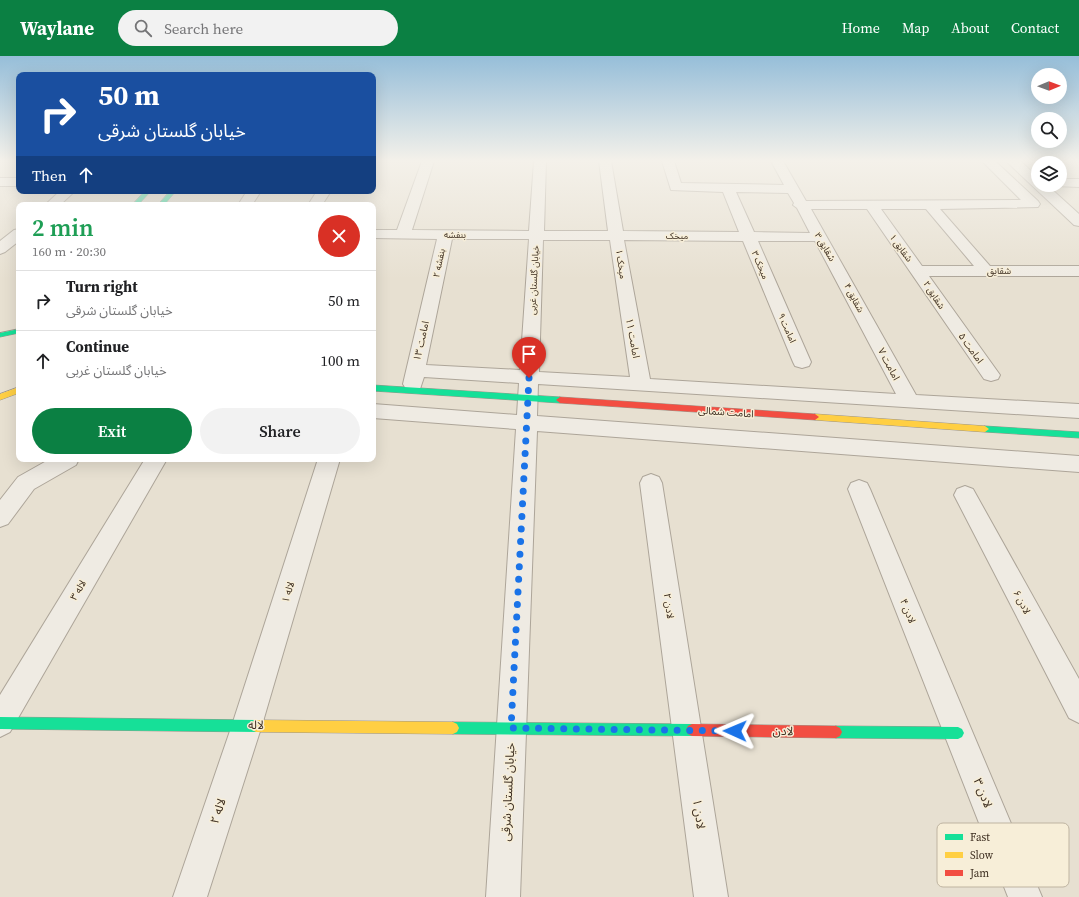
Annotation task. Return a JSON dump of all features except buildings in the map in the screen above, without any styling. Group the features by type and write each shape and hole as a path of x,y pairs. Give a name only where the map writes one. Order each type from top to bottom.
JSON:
{"main road":[{"path":"4,334 16,326"},
{"path":"4,334 16,332"},
{"name":"امامت شمالی","path":"376,388 528,400 1079,435"},
{"path":"1,397 16,391"},
{"name":"لاله","path":"0,722 511,728"},
{"name":"لادن","path":"511,728 958,733"}],"street":[{"path":"404,234 415,200"},
{"name":"خیابان گلستان غربی","path":"528,400 538,200"},
{"name":"میخک ۱","path":"611,200 625,293"},
{"name":"میخک ۳","path":"733,200 772,293"},
{"name":"شقایق ۳","path":"798,200 839,270"},
{"path":"800,205 1033,204 1029,200"},
{"path":"1056,200 1079,222"},
{"name":"شقایق ۱","path":"871,205 918,271"},
{"path":"930,205 986,271"},
{"name":"بنفشه","path":"376,234 536,235"},
{"name":"بنفشه ۲","path":"432,292 445,235"},
{"name":"میخک","path":"536,235 819,237"},
{"path":"0,249 16,236"},
{"name":"شقایق ۴","path":"839,270 869,326"},
{"name":"شقایق","path":"918,271 1079,271"},
{"name":"شقایق ۲","path":"918,271 951,320"},
{"name":"امامت ۱۳","path":"412,391 415,370 432,292"},
{"name":"امامت ۱۱","path":"625,293 640,384"},
{"name":"امامت ۹","path":"772,293 802,362"},
{"name":"امامت ۵","path":"951,320 991,376"},
{"name":"امامت ۷","path":"869,326 910,401"},
{"path":"415,370 528,400 1079,464"},
{"path":"376,411 528,400 640,384 1079,411"},
{"name":"خیابان گلستان شرقی","path":"502,897 528,400"},
{"path":"0,516 26,483 63,462"},
{"name":"لاله ۳","path":"0,722 154,462"},
{"name":"لاله ۱","path":"247,725 329,462"},
{"name":"لادن ۲","path":"651,483 687,730"},
{"name":"لادن ۴","path":"859,489 958,733"},
{"name":"لادن ۶","path":"965,495 1079,708"},
{"name":"لاله ۲","path":"190,897 247,725"},
{"name":"لادن ۱","path":"687,730 711,897"},
{"name":"لادن ۳","path":"958,733 995,823"},
{"name":"لادن ۳","path":"1021,887 1025,897"}],"traffic: fast":[{"path":"0,335 16,332"},
{"path":"376,388 560,400"},
{"path":"985,429 1079,435"},
{"path":"0,723 256,726"},
{"path":"453,728 692,730"},
{"path":"836,732 958,733"}],"traffic: slow":[{"path":"0,397 16,391"},
{"path":"815,417 985,429"},
{"path":"256,726 453,728"}],"traffic: jam":[{"path":"560,400 815,417"},
{"path":"692,730 836,732"}],"route":[{"path":"529,378 511,728 735,731"}]}
